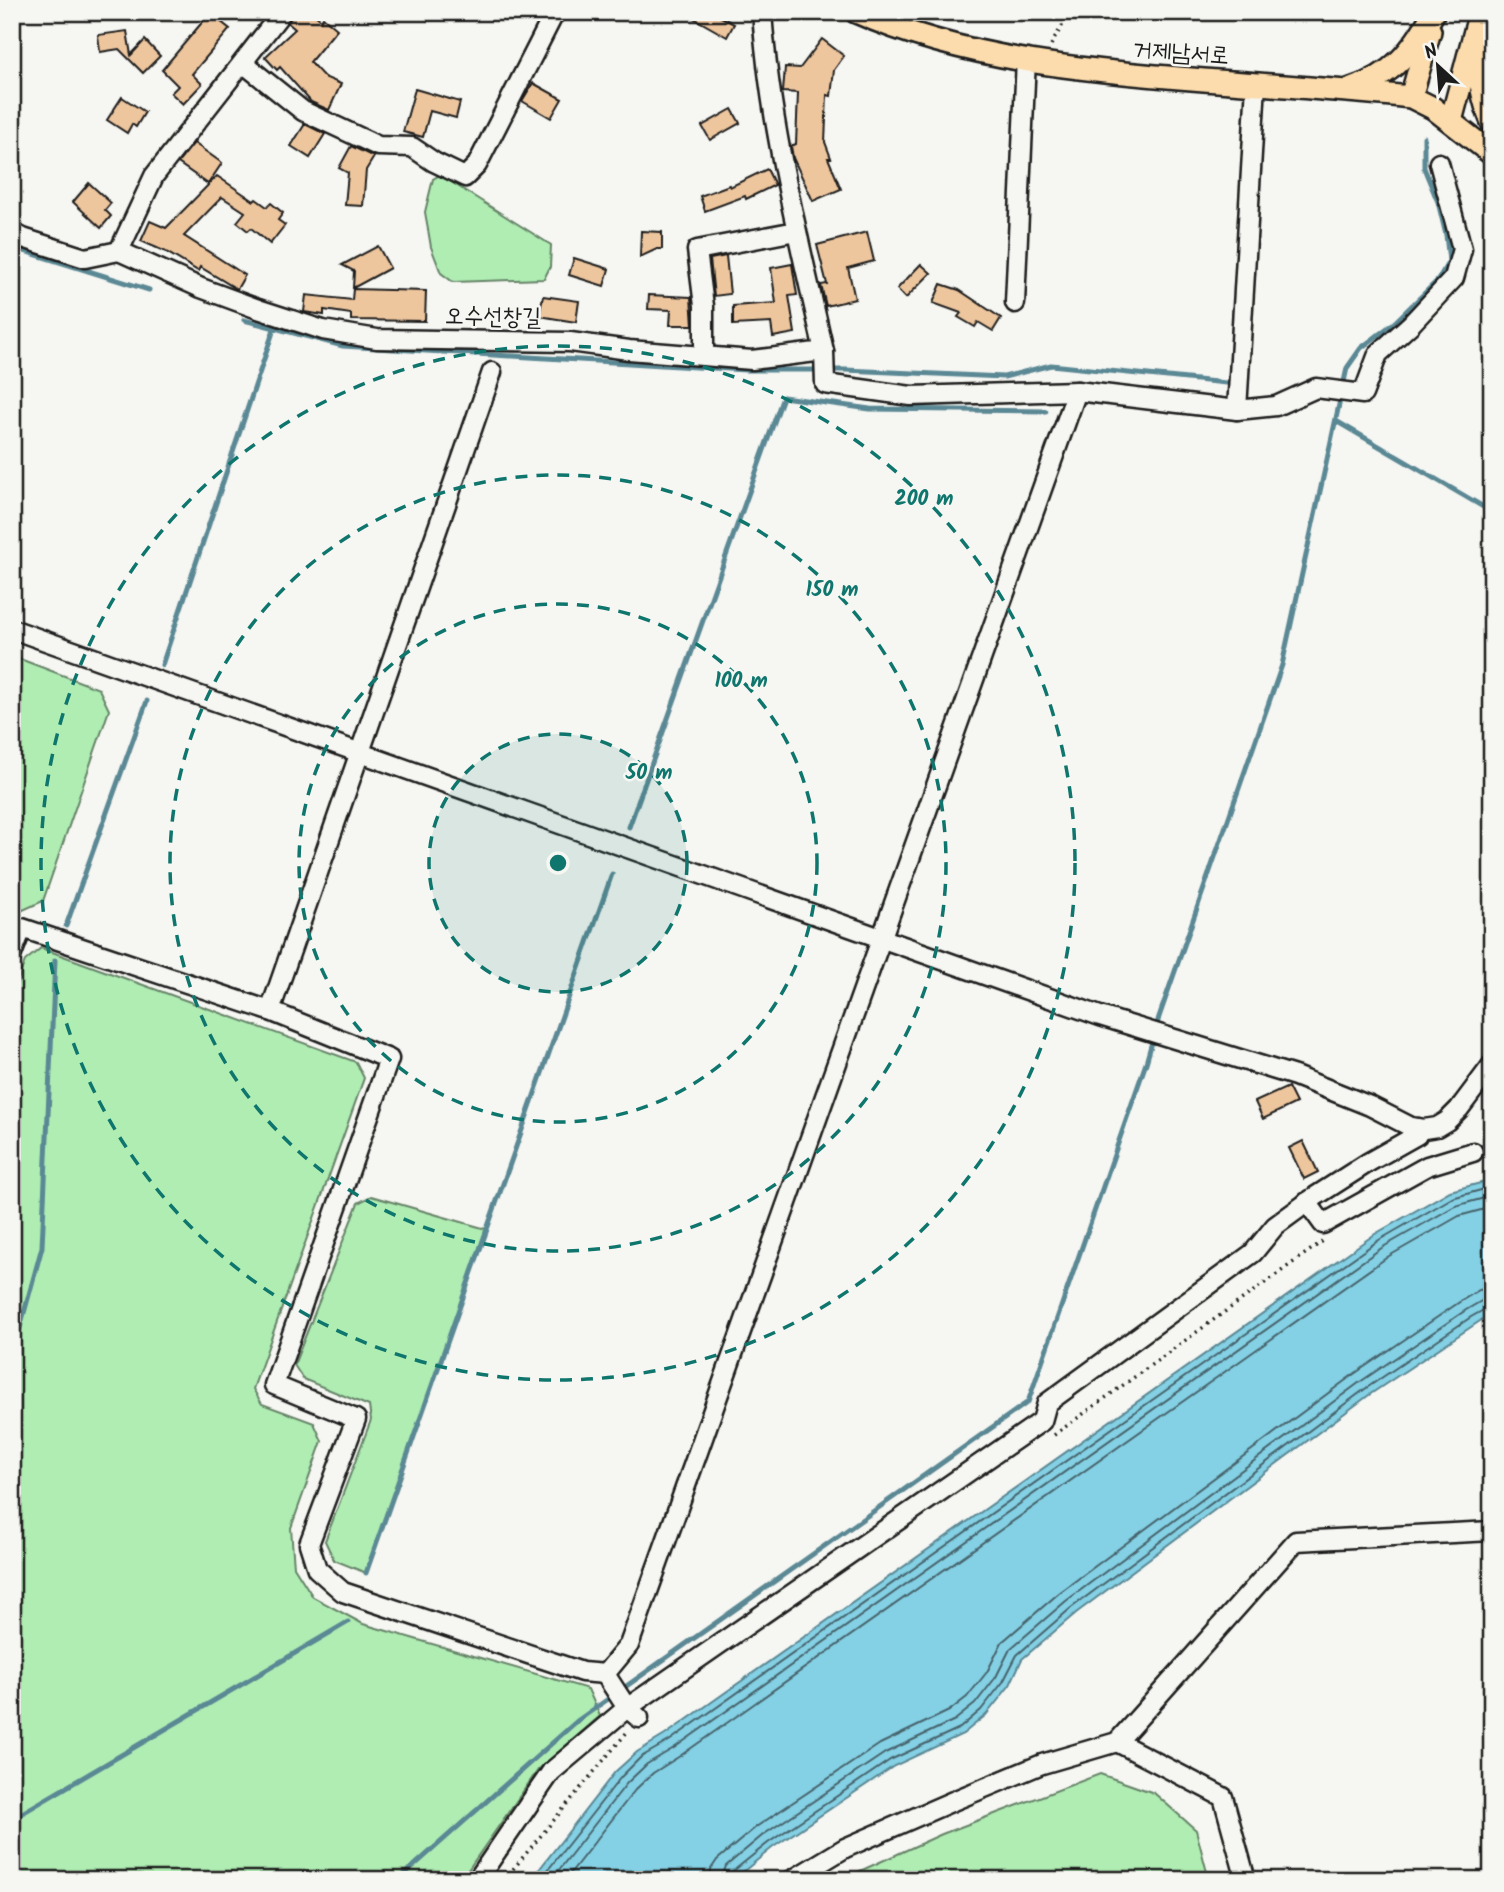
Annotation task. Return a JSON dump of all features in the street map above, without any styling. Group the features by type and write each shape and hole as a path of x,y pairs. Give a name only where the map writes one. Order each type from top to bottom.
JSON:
{"main road":[{"name":"거제남서로","path":"856,12 892,28 972,51 1103,72 1411,97 1433,108 1492,155"},
{"path":"1345,91 1373,82 1395,64 1414,45 1435,12"},
{"path":"1411,97 1435,12"},
{"path":"1451,121 1480,15"},
{"path":"1480,15 1479,78 1485,107 1492,122"}],"street":[{"path":"12,232 85,258 119,251 154,176 282,12"},
{"path":"243,63 303,111 378,146 412,147 465,177 478,165 555,12"},
{"path":"762,12 765,60 785,184 824,351 825,384 911,396 1077,391 1237,410 1276,406 1316,388 1363,394 1378,354 1411,324 1454,278 1462,249 1439,163"},
{"path":"1015,303 1034,61"},
{"path":"1237,410 1256,84"},
{"path":"704,356 704,306 697,250 796,231"},
{"name":"오수선창길","path":"119,251 201,288 323,330 377,339 570,342 752,360 824,351"},
{"path":"270,1011 492,372"},
{"path":"606,1674 629,1645 1077,391"},
{"path":"12,629 1125,1024 1296,1076 1418,1128 1437,1127 1447,1121 1492,1065"},
{"path":"12,954 22,928 270,1011 389,1059 274,1385 356,1419 309,1544 317,1569 343,1592 582,1672 606,1674"},
{"path":"478,1880 551,1772 1042,1421 1047,1403 1253,1253 1275,1226 1307,1202 1368,1162 1417,1135 1418,1128"},
{"path":"1307,1202 1323,1224 1427,1166 1473,1152"},
{"path":"792,1880 845,1848 953,1801 1042,1764 1117,1742 1296,1541 1492,1531"},
{"path":"606,1674 633,1713"},
{"path":"1117,1742 1223,1797 1246,1880"}],"path":[{"path":"1034,61 1070,12"},
{"path":"1051,1437 1328,1237"},
{"path":"504,1880 633,1713"}],"green space":[{"path":"440,175 551,245 550,267 544,279 453,282 441,273 431,247 425,212 433,179"},
{"path":"12,656 99,689 109,710 43,901 12,915"},
{"path":"41,948 356,1062 364,1078 253,1389 262,1404 314,1423 322,1441 291,1528 294,1567 313,1597 363,1624 588,1689 600,1716 538,1770 461,1880 12,1880 12,996 25,961"},
{"path":"371,1196 486,1229 366,1573 334,1560 325,1541 371,1420 369,1406 303,1379 294,1365 358,1203"},
{"path":"1100,1774 1154,1793 1196,1830 1209,1880 840,1880 942,1834"}],"water":[{"path":"1492,1180 1492,1313 1369,1395 1076,1613 1022,1659 1010,1685 986,1715 963,1734 894,1766 772,1848 733,1880 531,1880 615,1772 637,1752 665,1735 1375,1234 1450,1191"}],"building":[{"path":"293,12 312,12 337,29 310,62 324,77 341,84 329,110 311,102 280,67 277,70 265,57 295,29 288,23"},
{"path":"683,12 712,12 734,24 727,37"},
{"path":"210,13 230,29 192,74 202,84 183,104 171,93 178,86 162,70"},
{"path":"127,31 131,55 145,40 160,56 143,73 119,49 100,52 98,35"},
{"path":"822,39 844,56 834,70 831,96 827,95 825,142 831,158 828,158 841,189 813,201 793,158 791,146 796,144 798,93 783,92 785,67 800,68"},
{"path":"533,83 562,99 551,118 522,101"},
{"path":"415,89 460,102 456,118 430,111 423,137 403,132"},
{"path":"122,97 145,112 136,127 132,124 127,133 107,120"},
{"path":"732,109 740,123 710,140 702,126"},
{"path":"305,124 325,134 310,158 291,146"},
{"path":"194,143 222,163 208,184 178,163"},
{"path":"351,146 374,157 366,170 363,206 345,205 348,173 339,168"},
{"path":"767,169 775,185 746,199 745,196 705,211 700,196 729,185 730,187"},
{"path":"217,176 254,201 256,199 267,207 271,203 283,213 278,220 285,225 270,244 251,228 248,231 237,222 245,212 222,197 184,236 245,275 237,289 200,267 198,271 141,241 150,221 166,228"},
{"path":"89,183 111,203 105,210 111,216 101,228 73,202"},
{"path":"641,231 662,232 662,249 640,257"},
{"path":"867,232 874,261 848,268 855,299 826,306 821,285 827,284 817,245"},
{"path":"378,246 390,268 353,288 354,271 342,265"},
{"path":"726,256 730,294 714,296 710,259"},
{"path":"574,258 609,269 604,286 569,275"},
{"path":"792,264 797,295 789,296 795,333 773,337 771,323 733,325 733,306 776,303 771,268"},
{"path":"921,264 931,273 906,298 897,289"},
{"path":"941,284 959,290 1001,318 993,331 978,322 975,327 958,317 961,313 933,303"},
{"path":"353,289 426,291 425,321 351,320 351,314 324,310 324,315 304,312 306,295 352,300"},
{"path":"649,295 691,297 693,325 670,325 671,310 648,309"},
{"path":"543,296 579,301 576,322 539,316"},
{"path":"1288,1087 1296,1103 1263,1119 1255,1102"},
{"path":"1303,1141 1318,1172 1304,1179 1289,1148"}],"waterway":[{"path":"398,1880 577,1721 1028,1402 1282,665 1347,368 1361,348 1394,323 1438,280 1449,261 1438,202 1424,168 1424,137"},
{"path":"15,248 149,290"},
{"path":"244,320 343,346 746,370 845,370 1004,377 1051,365 1226,383"},
{"path":"162,665 274,329"},
{"path":"629,827 783,397 870,409 1046,411"},
{"path":"1336,421 1492,512"},
{"path":"66,926 147,701"},
{"path":"366,1573 612,874"},
{"path":"12,1357 42,1247 55,960"},
{"path":"12,1819 348,1622"}]}
